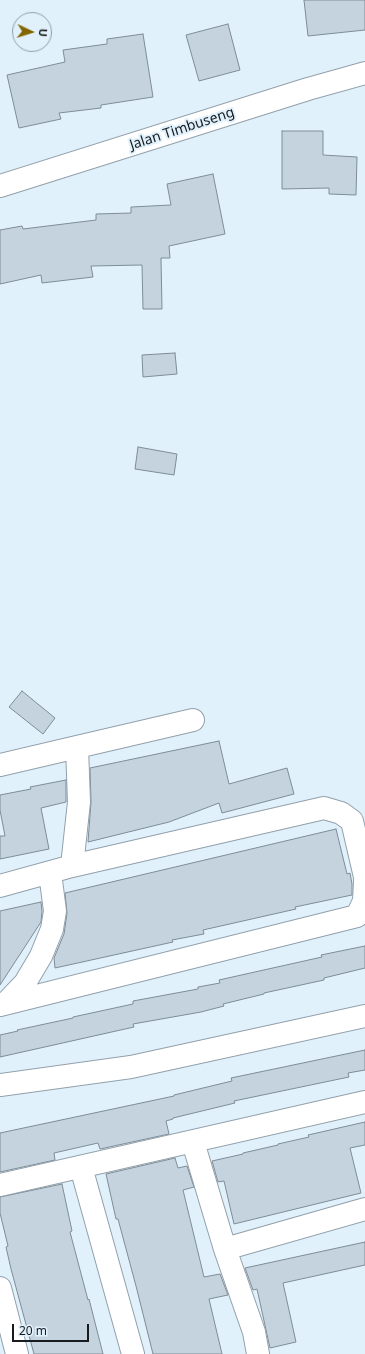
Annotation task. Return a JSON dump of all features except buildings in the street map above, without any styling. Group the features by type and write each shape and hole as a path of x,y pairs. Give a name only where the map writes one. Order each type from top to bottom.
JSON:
{"street":[{"name":"Jalan Timbuseng","path":"0,186 308,88 365,73"},
{"path":"0,765 193,720"},
{"path":"72,866 79,802 77,747"},
{"path":"0,886 72,866 324,808 341,813 352,821 365,877"},
{"path":"3,1004 25,983 41,956 52,929 55,911 50,873"},
{"path":"3,1004 357,916 364,901 365,881"},
{"path":"0,1085 131,1067 365,1016"},
{"path":"0,1185 365,1102"},
{"path":"193,1142 225,1249 254,1332 258,1354"},
{"path":"81,1167 133,1354"},
{"path":"225,1249 365,1209"},
{"path":"0,1288 17,1354"}]}
